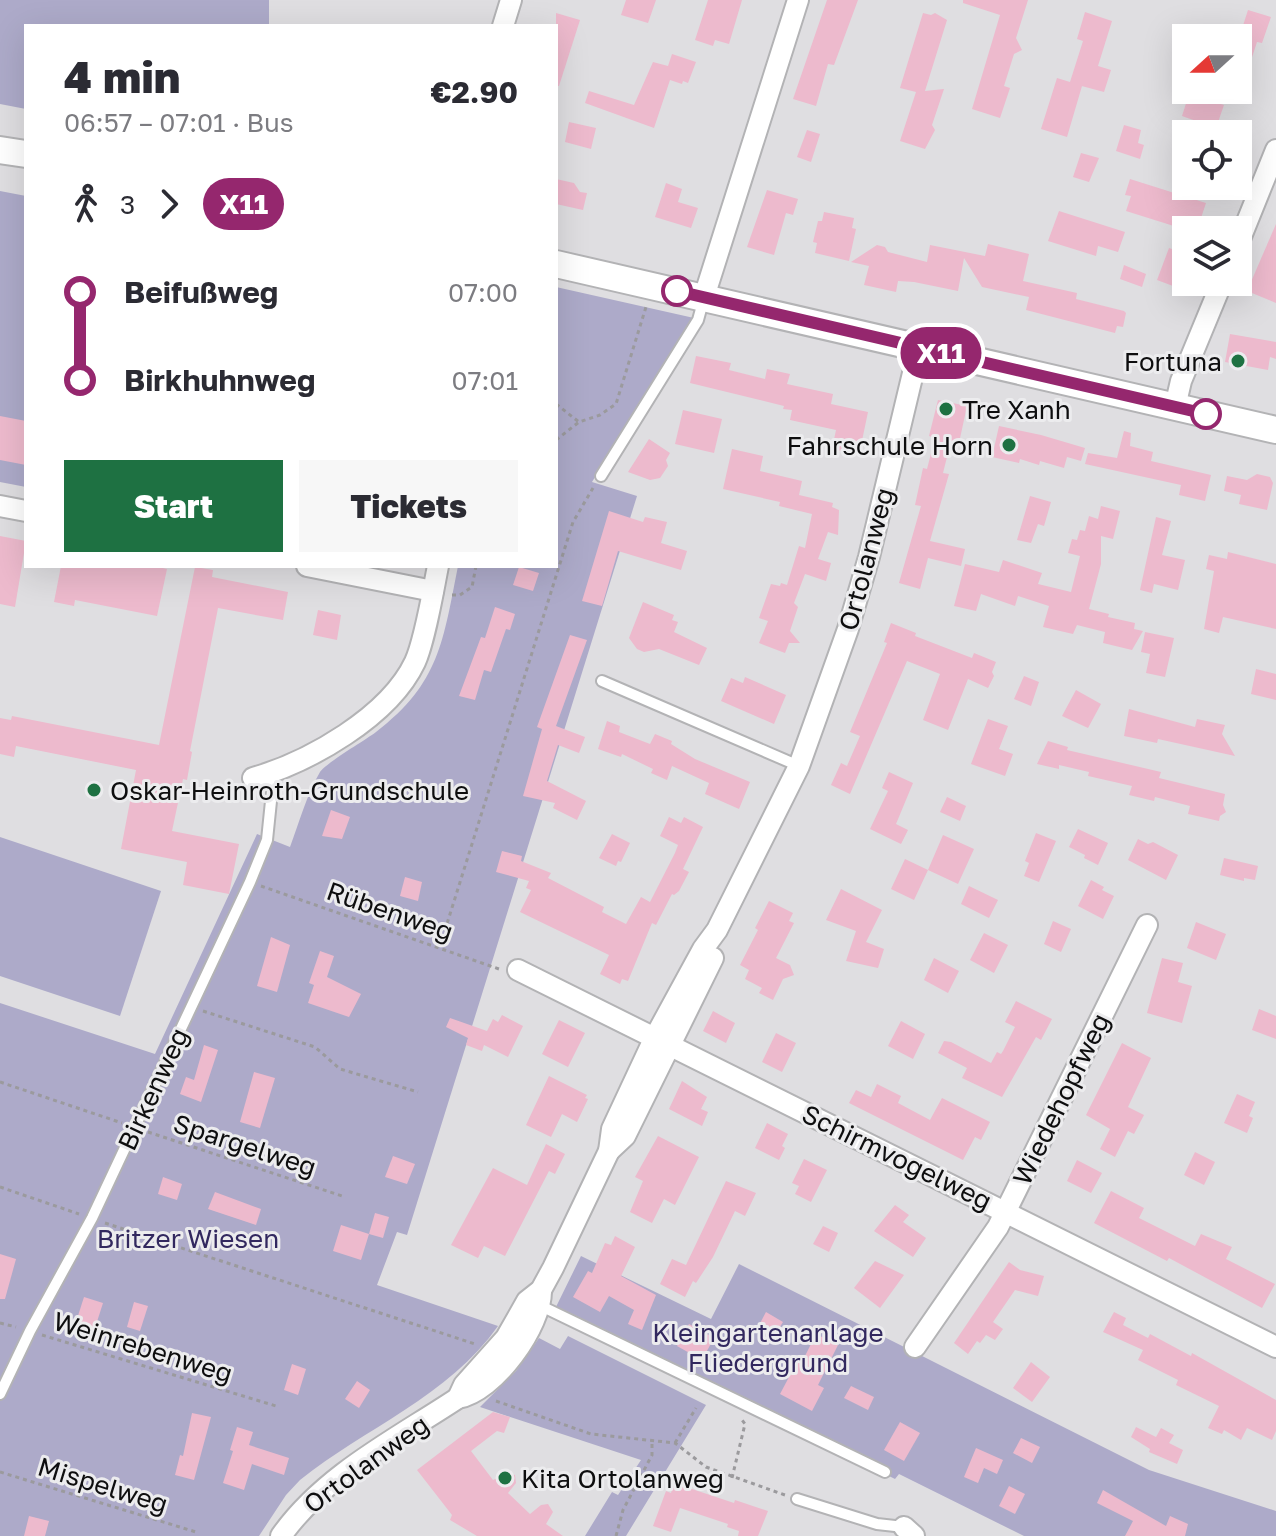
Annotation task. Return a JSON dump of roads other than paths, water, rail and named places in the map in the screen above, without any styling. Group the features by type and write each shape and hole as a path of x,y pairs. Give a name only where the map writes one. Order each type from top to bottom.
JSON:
{"street":[{"path":"504,24 511,0"},
{"path":"704,297 798,0"},
{"path":"0,150 24,154"},
{"path":"1249,216 1276,150"},
{"path":"558,264 1276,430"},
{"path":"1175,407 1181,381 1216,296"},
{"name":"Ortolanweg","path":"281,1536 318,1493 458,1398 464,1385 506,1338 527,1301 541,1298 609,1151 625,1136 663,1041 713,958 717,930 799,766 848,629 869,557 919,348"},
{"path":"0,506 24,511"},
{"path":"317,568 433,591"},
{"path":"253,778 306,757 361,722 391,697 415,661 438,568"},
{"name":"Wiedehopfweg","path":"915,1347 998,1227 1147,925"},
{"name":"Schirmvogelweg","path":"518,970 1276,1347"}],"lane":[{"path":"601,476 698,320 704,297"},
{"path":"602,681 799,766"},
{"name":"Birkenweg","path":"0,1394 30,1331 92,1218 250,882 267,840 274,772"},
{"path":"541,1298 885,1472"},
{"path":"797,1499 909,1532"}],"place":[{"name":"Fortuna","path":"1238,361"},
{"name":"Tre Xanh","path":"946,409"},
{"name":"Fahrschule Horn","path":"1009,445"},
{"name":"Oskar-Heinroth-Grundschule","path":"94,790"},
{"name":"Kita Ortolanweg","path":"505,1478"}],"park label":[{"name":"Britzer Wiesen","path":"188,1238"},
{"name":"Kleingartenanlage Fliedergrund","path":"768,1347"}]}
